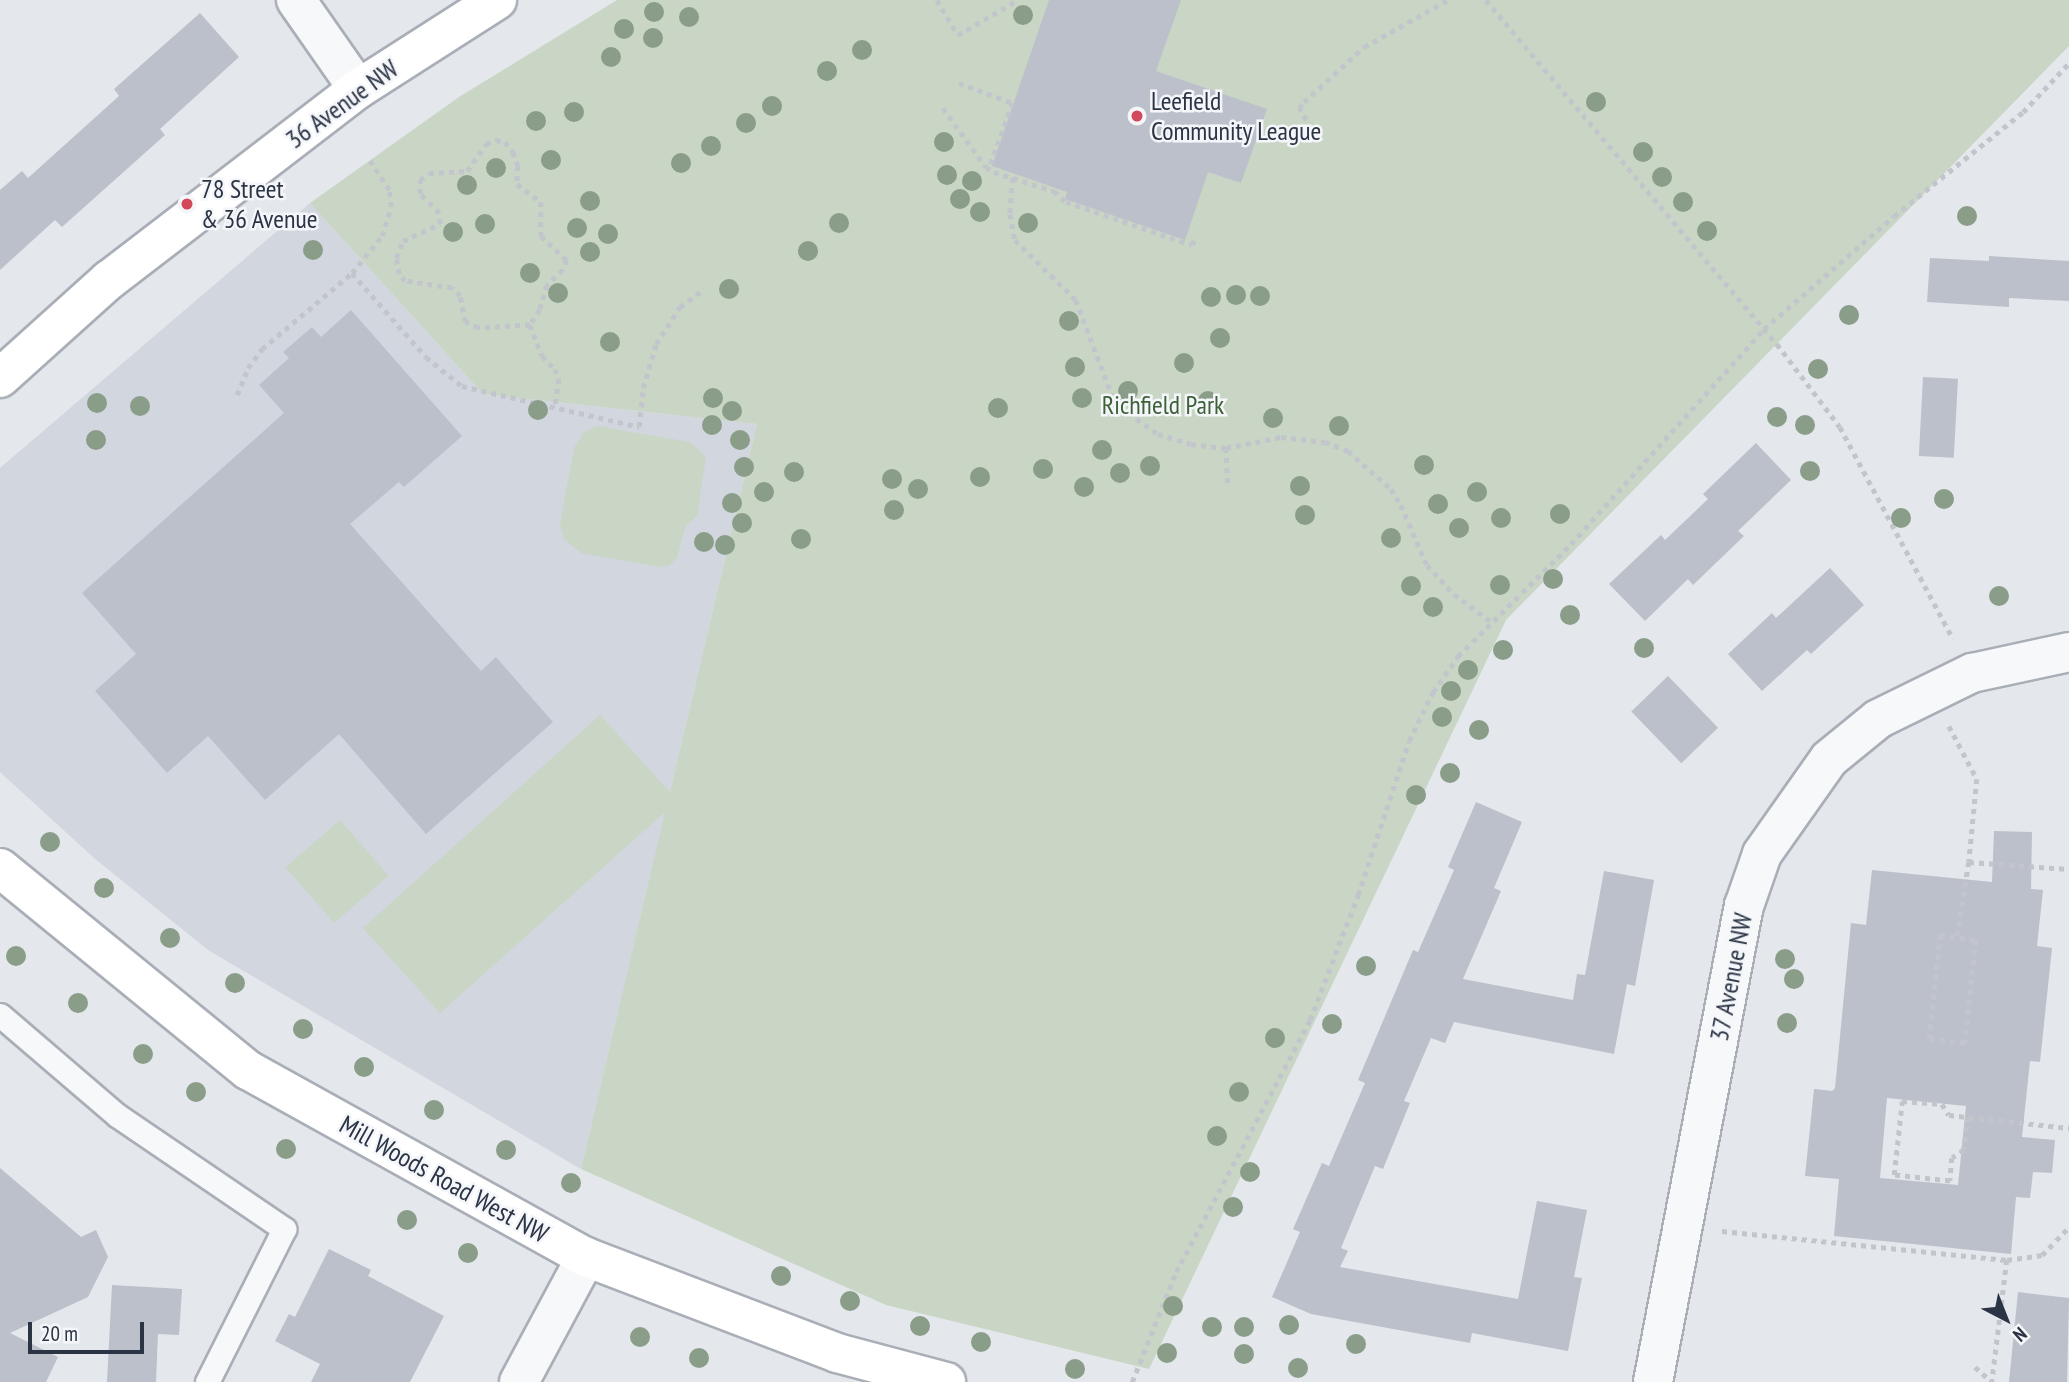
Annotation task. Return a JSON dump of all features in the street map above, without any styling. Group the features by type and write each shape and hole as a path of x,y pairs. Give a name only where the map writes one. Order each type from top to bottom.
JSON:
{"street":[{"path":"296,0 358,89"},
{"name":"36 Avenue NW","path":"0,378 108,280 358,89 497,0"},
{"name":"37 Avenue NW","path":"1653,1382 1744,906 1762,854 1829,759 1878,719 1972,673 2069,652"},
{"name":"Mill Woods Road West NW","path":"0,868 248,1070 586,1257 837,1353 946,1382"},
{"path":"519,1382 586,1257"}],"lane":[{"path":"0,1015 118,1116 284,1229 207,1382"}],"path":[{"path":"937,0 958,35 1018,0"},
{"path":"1306,120 1299,108 1364,47 1448,0"},
{"path":"1486,0 1764,329 1840,427 1953,639"},
{"path":"1132,1382 1176,1272 1310,1020 1358,895 1409,741 1433,692 1458,656 1490,621 1571,544 1764,329 1894,216 2023,112 2069,63"},
{"path":"959,83 1013,103 989,169"},
{"path":"943,108 989,169 1054,191 1066,202 1192,245 1194,240"},
{"path":"496,140 505,142 513,152 517,166 517,184 541,202 541,236 567,260 563,270 547,285 540,310 530,325 496,328 469,325 463,318 460,296 452,288 410,283 397,269 397,252 403,241 440,224 439,214 420,194 420,180 429,173 467,171 486,144 496,140"},
{"path":"237,395 248,368 262,349 352,273 382,236 391,206 389,190 382,175 368,158"},
{"path":"1013,178 1010,214 1015,240 1076,300 1116,403 1158,434 1191,444 1226,448 1281,437 1325,442 1348,451 1391,489 1402,505 1427,565 1454,594 1490,621"},
{"path":"352,273 426,357 451,379 476,392 639,427 643,388 656,344 680,307 704,289"},
{"path":"530,325 541,356 555,369 559,379 555,409"},
{"path":"1226,448 1228,487"},
{"path":"1949,725 1977,779 1969,862 1957,937"},
{"path":"1969,862 2069,869"},
{"path":"1940,935 1957,937 1976,940 1965,1043 1929,1039 1940,935"},
{"path":"1968,1117 1965,1150 1952,1158 1950,1181 1894,1175 1902,1101 1942,1104 1949,1115 1968,1117 2069,1128"},
{"path":"1723,1231 2007,1260 2042,1255 2069,1227"},
{"path":"1992,1382 2007,1260"},
{"path":"1975,1367 1992,1382"}],"shaded area":[{"path":"310,203 483,394 757,424 581,1169 208,950 94,858 0,772 0,468"}],"green space":[{"name":"Richfield Park","path":"617,0 2069,0 2069,46 1506,620 1149,1369 886,1305 581,1169 665,812 440,1013 363,928 600,715 670,792 757,424 483,394 310,203 459,97"},
{"path":"597,426 690,442 706,457 697,516 685,527 677,558 669,566 660,567 581,553 564,539 560,525 574,448 584,432"},
{"path":"340,820 389,876 334,923 286,867"}],"building":[{"name":"Leefield Community League","path":"1049,0 1181,0 1156,71 1267,109 1241,183 1208,172 1185,240 1065,199 1067,192 992,166"},
{"path":"200,13 239,57 160,129 165,135 62,227 55,220 0,270 0,190 22,171 28,178 119,96 114,89"},
{"path":"1989,256 2069,261 2069,301 2009,298 2009,307 1927,302 1930,258 1989,261"},
{"path":"351,310 462,436 404,487 399,482 350,524 481,671 496,657 553,722 426,834 339,734 265,800 208,736 167,773 95,691 136,654 82,593 284,413 259,385 289,358 283,352 312,327 321,337"},
{"path":"1923,377 1958,379 1954,458 1919,456"},
{"path":"1756,443 1791,480 1738,531 1744,536 1693,585 1688,579 1645,621 1609,584 1661,535 1665,540 1708,499 1703,494"},
{"path":"1830,568 1864,605 1811,654 1807,650 1762,691 1728,654 1772,613 1776,618"},
{"path":"1668,676 1718,728 1681,763 1631,711"},
{"path":"1476,802 1522,822 1494,888 1501,891 1463,979 1573,1000 1577,974 1585,975 1604,871 1654,880 1635,986 1627,984 1614,1054 1454,1022 1445,1043 1431,1038 1404,1101 1410,1103 1383,1169 1375,1166 1341,1248 1348,1251 1340,1267 1518,1299 1537,1201 1587,1210 1574,1277 1582,1278 1568,1351 1472,1333 1470,1343 1311,1314 1272,1297 1300,1232 1293,1229 1322,1163 1329,1166 1365,1083 1358,1080 1413,950 1418,952 1454,870 1448,867"},
{"path":"1994,831 2032,832 2031,889 2043,890 2037,946 2052,948 2040,1062 2030,1061 2022,1137 2055,1140 2052,1173 2033,1172 2030,1198 2016,1197 2011,1254 1834,1236 1839,1179 1805,1176 1814,1089 1832,1091 1835,1088 1851,923 1866,925 1872,870 1992,882","holes":["1887,1098 1966,1106 1958,1185 1880,1178"]},
{"path":"0,1168 81,1237 96,1230 108,1257 88,1297 10,1333 58,1357 46,1382 0,1382"},
{"path":"329,1249 371,1270 368,1276 444,1316 410,1382 311,1382 320,1364 275,1341 289,1314 295,1317"},
{"path":"112,1285 182,1289 179,1335 158,1334 156,1382 107,1382"},
{"path":"2018,1292 2069,1298 2067,1382 2009,1382"}],"place":[{"name":"Leefield Community League","path":"1137,116"},
{"name":"78 Street & 36 Avenue","path":"187,204"}]}
